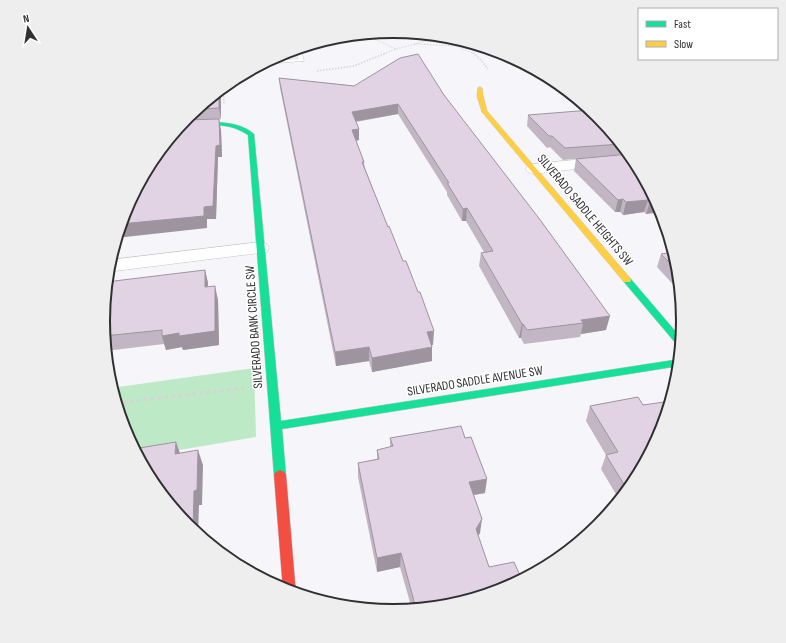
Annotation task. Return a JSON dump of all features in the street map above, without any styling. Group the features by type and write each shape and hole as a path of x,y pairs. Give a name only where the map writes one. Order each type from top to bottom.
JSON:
{"street":[{"name":"SILVERADO SADDLE HEIGHTS SW","path":"480,88 480,96 484,111 676,338"},
{"name":"SILVERADO BANK CIRCLE SW","path":"188,126 224,124 244,128 251,134 289,585"},
{"path":"533,169 619,160"},
{"path":"115,265 260,248"},
{"name":"SILVERADO SADDLE AVENUE SW","path":"275,426 673,363"}],"lane":[{"path":"281,62 302,60 300,54"}],"path":[{"path":"375,39 396,49"},
{"path":"314,72 337,70 354,66 396,49 430,40"},
{"path":"415,44 451,45 468,49 480,58 488,70"},
{"path":"223,95 224,107"},
{"path":"122,403 178,395 231,390 271,383"}],"green space":[{"path":"254,368 256,437 144,456 131,430 117,387"}],"building":[{"path":"418,54 444,95 541,221 610,316 581,320 583,323 527,330 522,324 481,253 493,251 467,208 463,209 447,183 449,183 398,104 352,112 359,129 352,130 364,162 362,162 388,227 389,226 403,261 406,261 418,292 420,292 434,331 427,332 432,347 372,358 369,347 335,352 279,78 354,86 400,58"},
{"path":"219,98 219,108 205,109"},
{"path":"583,111 614,144 565,148 552,136 549,136 528,115"},
{"path":"219,119 220,145 216,146 213,206 204,207 204,216 127,223 139,196 157,164 168,149 194,120"},
{"path":"622,155 639,180 650,202 648,200 626,202 623,199 618,200 576,159"},
{"path":"668,253 670,263 661,254"},
{"path":"205,270 205,287 215,286 215,331 179,336 179,333 162,336 162,330 110,335 110,303 112,281"},
{"path":"638,397 643,405 665,402 655,430 647,447 639,463 624,485 606,455 618,452 590,406"},
{"path":"461,426 465,438 471,437 487,479 469,482 482,519 476,529 489,567 514,562 520,575 484,590 448,600 415,604 401,553 377,558 358,463 379,459 377,450 393,446 390,438"},
{"path":"176,442 175,454 198,450 197,490 194,491 193,522 168,494 157,479 139,448"}],"traffic: fast":[{"path":"188,126 216,123 226,124 243,129 251,134 280,475"},
{"path":"627,280 676,338"},
{"path":"275,426 673,363"}],"traffic: slow":[{"path":"480,88 480,96 484,111 627,280"}],"traffic: jam":[{"path":"280,475 289,585"}]}
